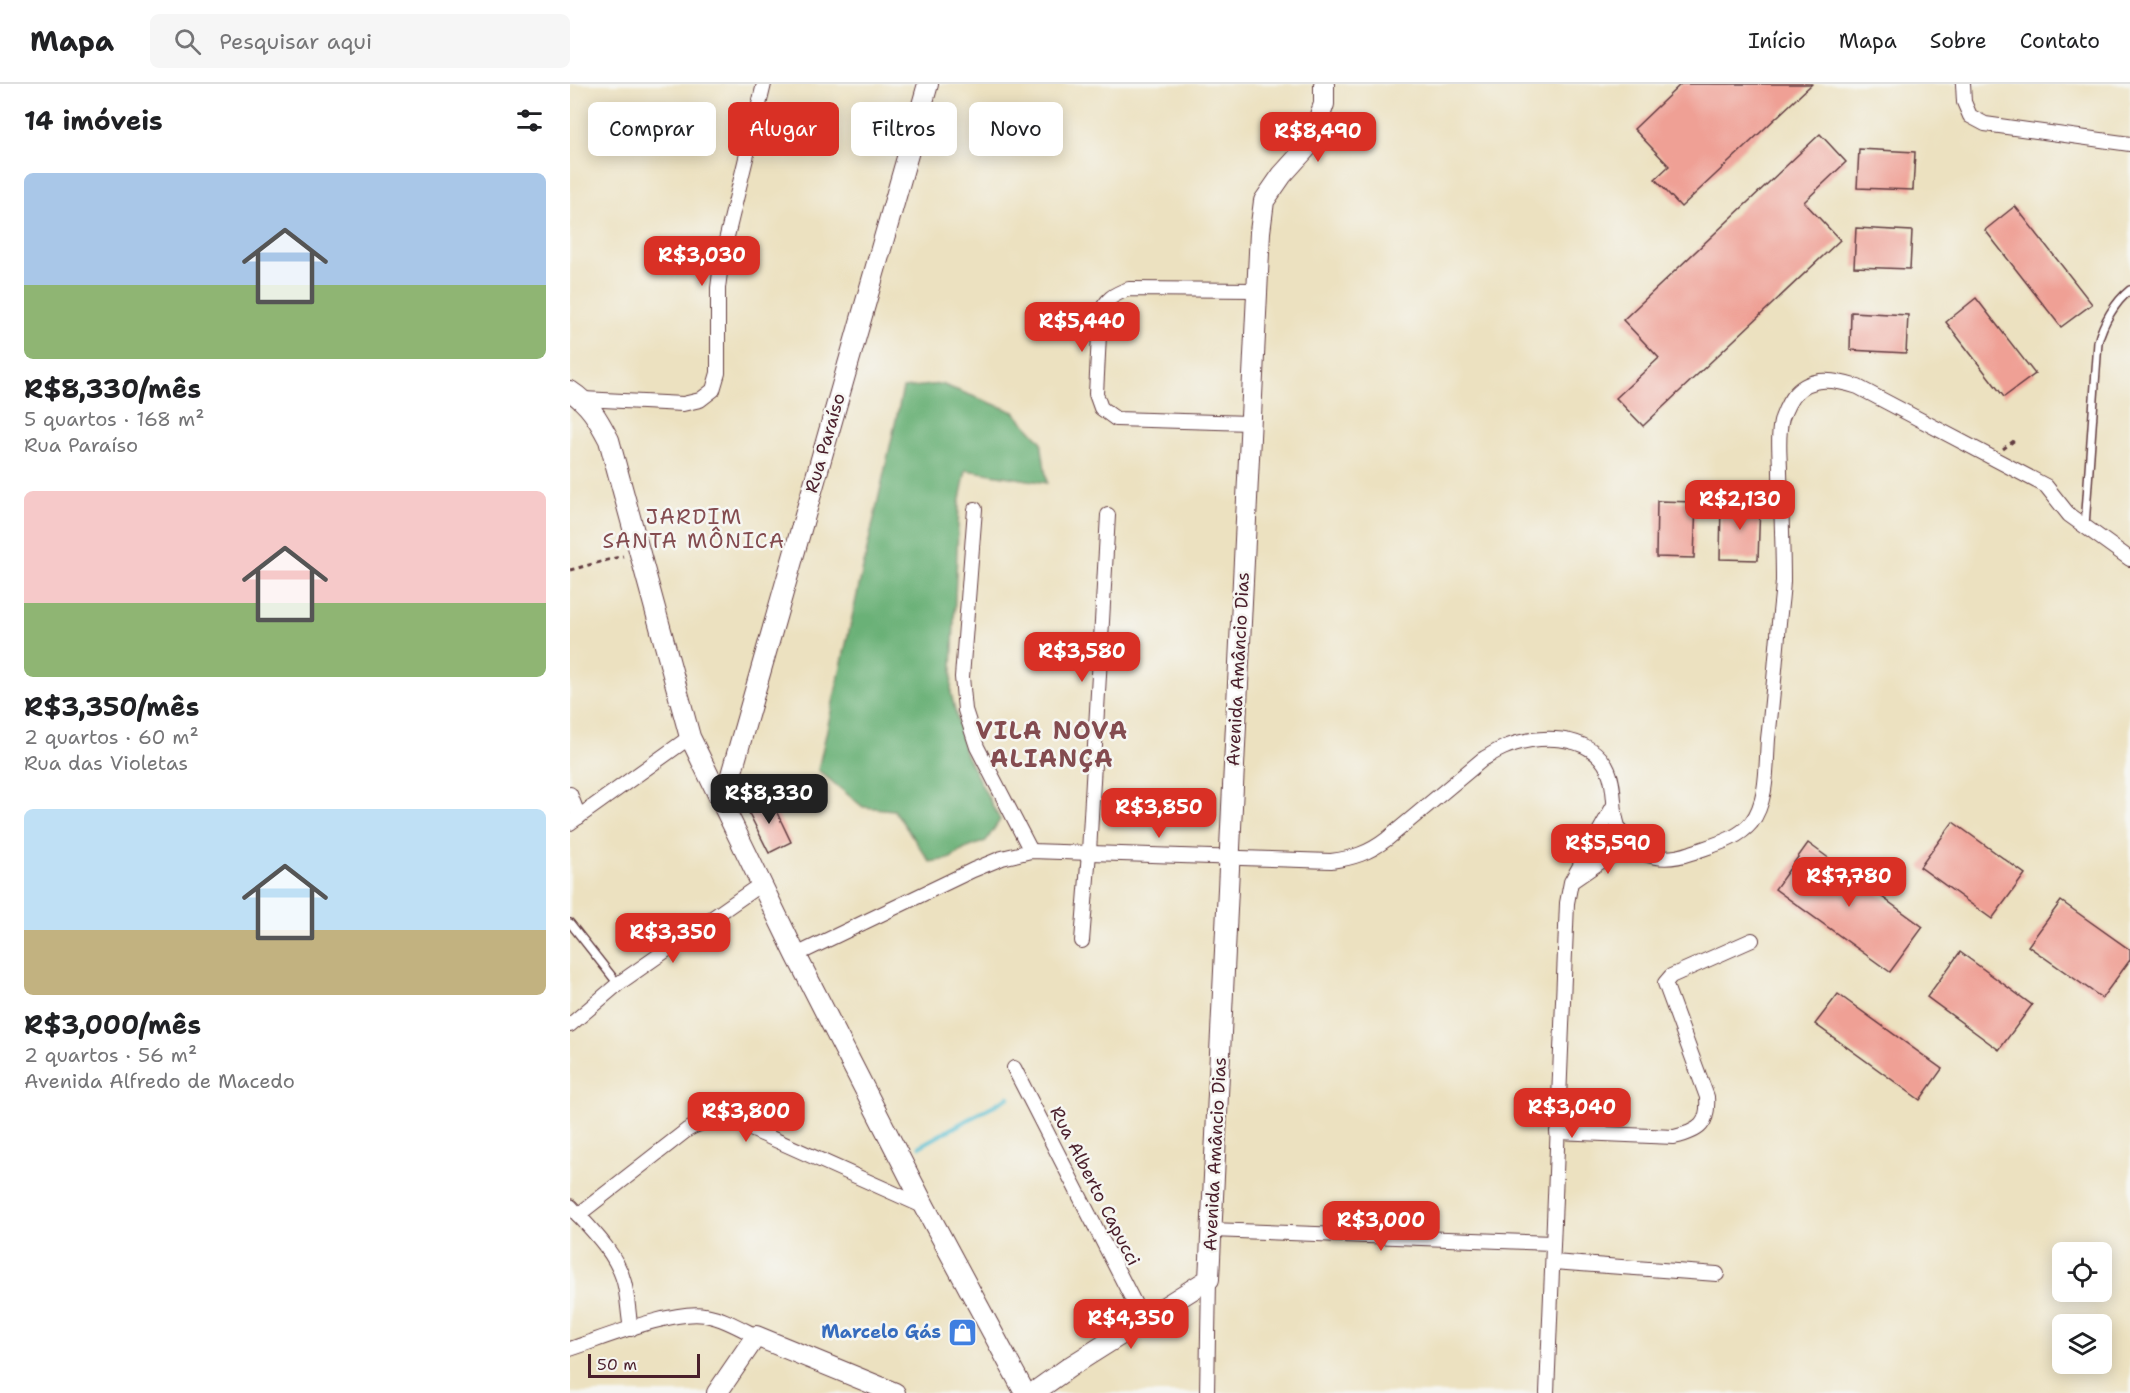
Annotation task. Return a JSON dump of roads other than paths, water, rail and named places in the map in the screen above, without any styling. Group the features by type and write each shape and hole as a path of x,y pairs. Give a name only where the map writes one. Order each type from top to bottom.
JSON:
{"street":[{"path":"576,395 682,404 700,400 712,390 718,373 718,288 722,257 764,84"},
{"name":"Rua Paraíso","path":"723,803 928,84"},
{"name":"Avenida Amâncio Dias","path":"1207,1393 1211,1230 1260,232 1264,201 1282,175 1310,144 1324,104 1324,84"},
{"path":"1963,84 1964,102 1970,116 1986,124 2130,144"},
{"path":"1250,423 1116,418 1101,408 1096,394 1096,382 1100,315 1104,303 1116,294 1129,289 1256,290"},
{"path":"796,955 973,870 1002,858 1031,851 1331,861 1353,858 1366,853 1388,839 1483,759 1501,748 1530,740 1564,740 1580,744 1591,750 1608,769 1616,821 1632,849 1654,857 1671,857 1688,854 1734,837 1743,831 1758,811 1765,775 1783,582 1780,434 1782,419 1795,394 1806,385 1821,380 1838,381 1858,387 2046,486 2069,515 2130,559"},
{"path":"576,395 596,415 609,440 690,737 796,955 925,1207 1025,1393"},
{"path":"975,509 962,677 965,711 977,747 1031,851"},
{"path":"1082,941 1107,515"},
{"path":"570,794 574,820 690,737"},
{"path":"1547,1393 1567,903 1571,882 1614,805"},
{"path":"1571,882 1606,858 1632,849"},
{"path":"570,1025 618,984 761,884"},
{"path":"1557,1132 1674,1137 1692,1133 1704,1122 1708,1111 1707,1096 1665,983 1671,976 1752,940"},
{"name":"Rua Alberto Capucci","path":"1014,1068 1143,1320"},
{"path":"631,1329 624,1282 617,1264 608,1249 574,1210 701,1122 715,1119 729,1120 925,1207"},
{"path":"1211,1230 1553,1243"},
{"path":"1553,1262 1717,1274"},
{"path":"1033,1393 1071,1366 1209,1278"},
{"path":"570,1349 684,1315 703,1314 722,1319 756,1336 895,1393"},
{"path":"717,1393 756,1336"}],"lane":[{"path":"2085,528 2098,342 2109,316 2130,290"},
{"path":"570,923 618,984"}],"waterway":[{"path":"920,1146 1009,1097"}],"place":[{"name":"Marcelo Gás","path":"962,1332"}],"district":[{"name":"JARDIM SANTA MÔNICA","path":"694,529"},
{"name":"VILA NOVA ALIANÇA","path":"1052,745"}]}
